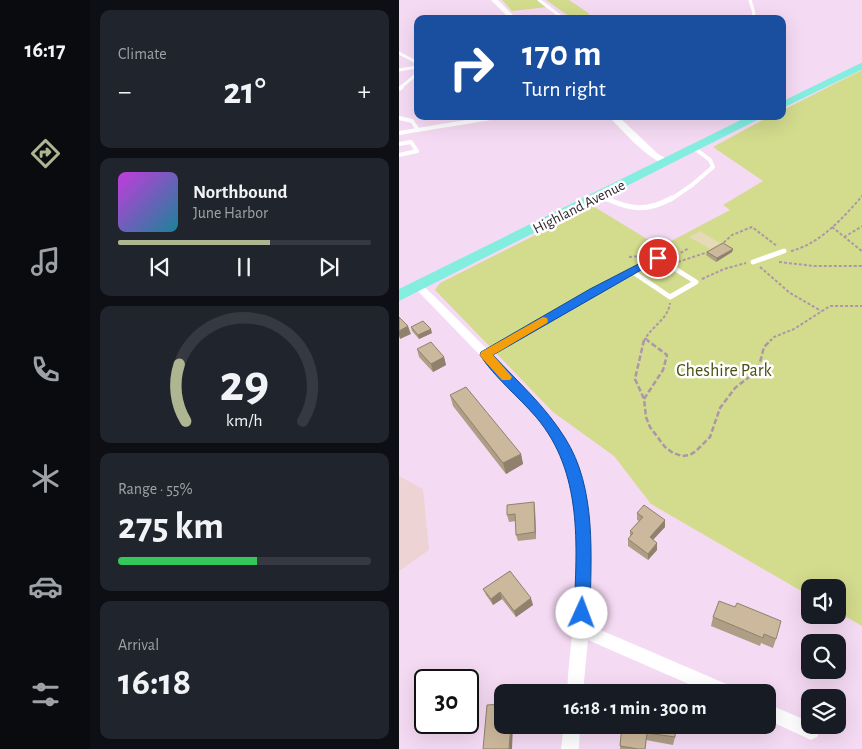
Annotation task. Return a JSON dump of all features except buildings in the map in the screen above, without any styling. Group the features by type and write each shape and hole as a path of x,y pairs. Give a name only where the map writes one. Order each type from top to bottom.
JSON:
{"highway":[{"path":"786,103 862,65"},
{"name":"Highland Avenue","path":"399,296 751,120"}],"street":[{"path":"494,0 510,15"},
{"path":"617,120 650,152 666,162"},
{"path":"418,286 552,428 561,442 571,465 583,518 584,551 581,629 576,684"},
{"path":"581,629 707,684"},
{"path":"776,716 801,727"},
{"path":"570,749 572,734"}],"lane":[{"path":"539,0 559,15"},
{"path":"750,0 753,15"},
{"path":"399,53 414,61"},
{"path":"399,70 414,68"},
{"path":"399,89 414,78"},
{"path":"399,118 411,121 418,130"},
{"path":"399,133 479,120"},
{"path":"399,144 411,142 417,151 399,155"},
{"path":"600,196 633,208 650,208 657,205 696,182 713,167 710,160 694,148"},
{"path":"753,262 784,251"},
{"path":"485,355 597,290 658,258 696,282 670,297 633,272"}],"path":[{"path":"670,266 689,257 705,254 720,246 732,235 752,227 784,251 794,252 809,244 832,227 862,195"},
{"path":"844,237 862,226"},
{"path":"832,227 852,246 862,252"},
{"path":"664,262 689,248"},
{"path":"753,262 790,293 821,311"},
{"path":"696,282 724,269 753,262 814,266 862,266"},
{"path":"670,297 669,311 645,338 635,379 644,399 646,417 657,437 673,453 682,456 690,455 710,437 720,408 735,388 758,370 764,347 769,342 821,311 837,305 862,306"},
{"path":"644,399 663,370 667,355 645,338"}],"shaded area":[{"path":"399,476 423,489 429,550 399,571"}],"green space":[{"path":"502,0 537,0 547,7 512,11"},
{"path":"546,0 569,0 590,14 567,15"},
{"name":"Cheshire Park","path":"862,70 862,626 846,617 846,579 801,579 801,591 651,504 614,456 553,412 435,290 440,283 593,206 660,247 730,210 723,205 763,181 713,147 763,120 786,120 786,108"}],"sand":[{"path":"700,231 720,243 710,249 689,237"}],"slow traffic":[{"path":"506,377 485,355 543,321"}],"route":[{"path":"582,613 583,518 574,474 568,456 552,428 485,355 594,292 658,258"}]}
